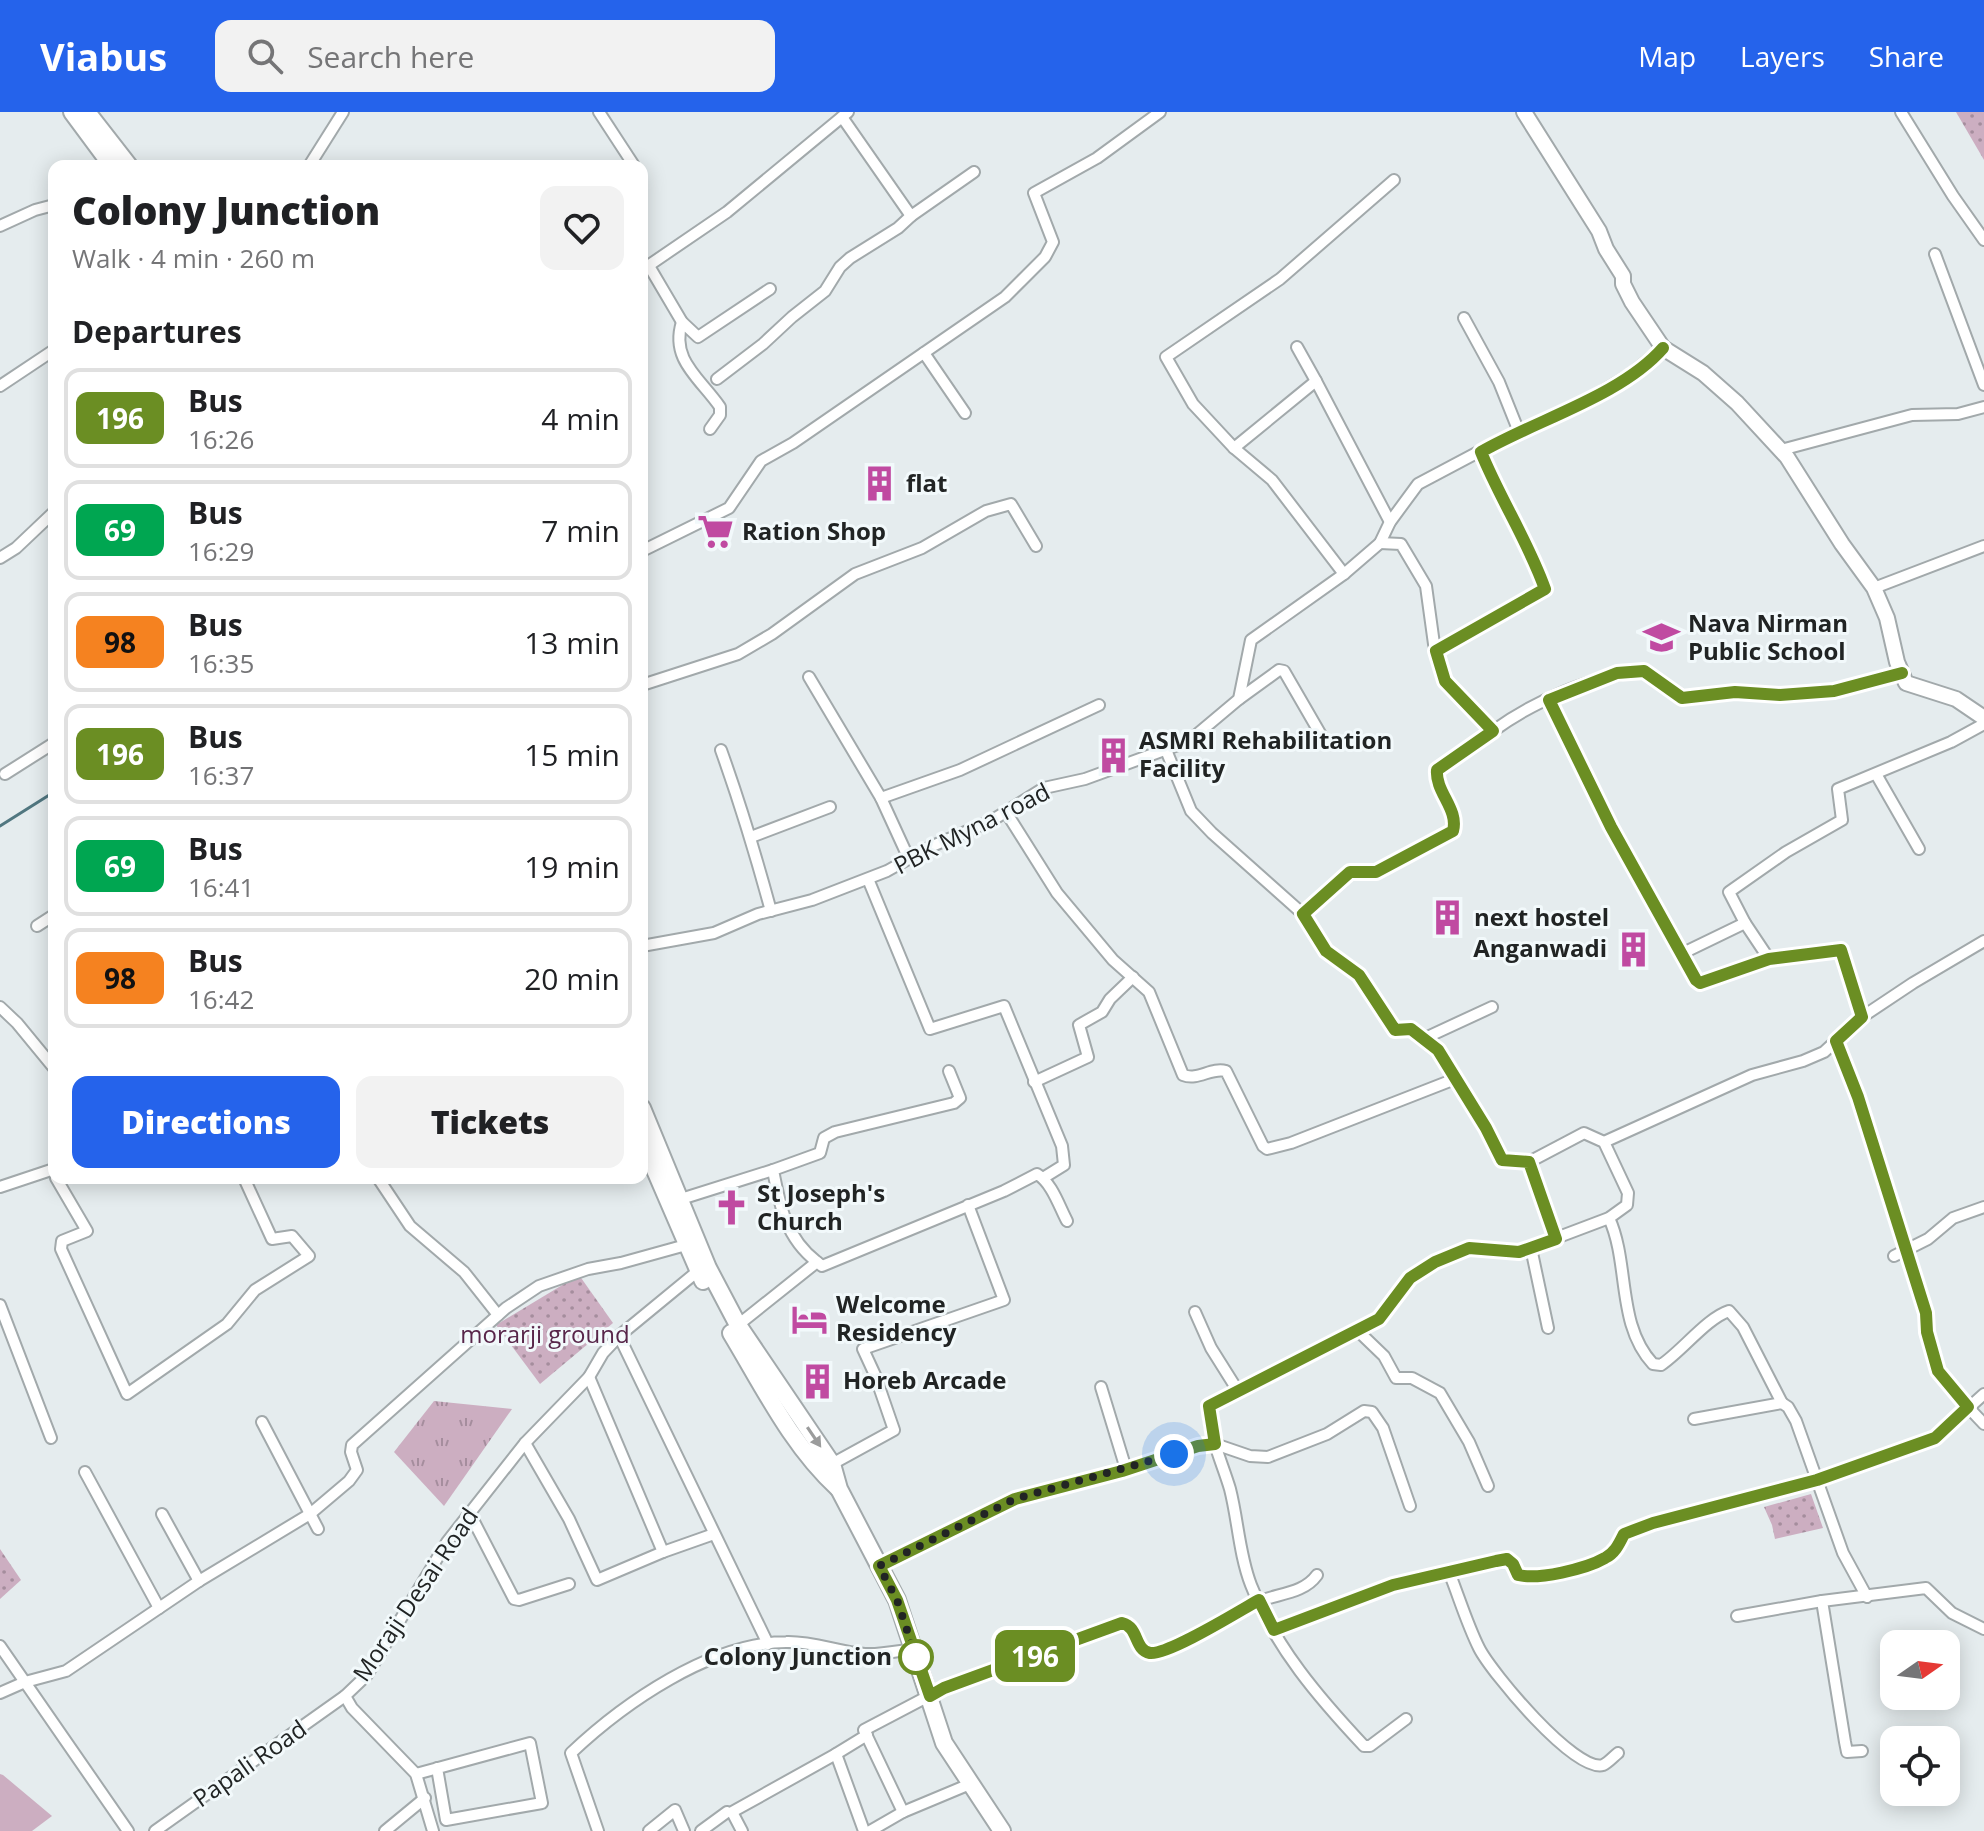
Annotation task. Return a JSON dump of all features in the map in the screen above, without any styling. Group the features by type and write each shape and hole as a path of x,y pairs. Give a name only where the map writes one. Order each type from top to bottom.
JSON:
{"main road":[{"path":"72,112 108,160"},
{"path":"87,112 124,160"},
{"path":"648,1122 708,1268 817,1468 839,1489"},
{"path":"648,1154 698,1271 788,1412 832,1464 839,1489 897,1600 944,1743 1002,1831"}],"street":[{"path":"313,160 343,112"},
{"path":"599,112 629,160"},
{"path":"648,548 729,508 761,461 793,443 1005,297 1045,257 1053,242 1034,193 1097,158 1160,112"},
{"path":"1524,112 1599,231 1623,276 1623,284 1632,302 1663,348 1703,373 1737,403 1781,450 1874,588 1887,618 1906,683 1956,699 1984,718"},
{"path":"1901,112 1984,240"},
{"path":"648,266 727,212 845,114 911,216"},
{"path":"638,160 645,155"},
{"path":"717,379 825,291 840,267 850,258 898,228 974,172"},
{"path":"1344,574 1272,480 1234,448 1193,404 1166,357 1280,279 1394,180"},
{"path":"0,226 48,207"},
{"path":"1935,254 1984,385"},
{"path":"648,272 682,322 698,337 770,289"},
{"path":"1464,318 1496,374 1519,432"},
{"path":"682,322 677,337 682,356 720,407 720,415 710,429"},
{"path":"1297,347 1390,522"},
{"path":"1239,699 1251,640 1344,574 1380,543 1390,522 1418,484 1591,398 1631,374 1663,348"},
{"path":"924,353 965,413"},
{"path":"0,386 48,354"},
{"path":"1234,448 1316,381"},
{"path":"1781,450 1912,415 1958,414 1984,407"},
{"path":"1436,651 1545,589 1535,561 1481,452"},
{"path":"648,683 738,654 772,634 855,574 922,548 986,511 1011,504 1036,546"},
{"path":"0,558 16,548 48,518"},
{"path":"1380,543 1401,544 1426,586 1436,651 1445,681 1493,731"},
{"path":"1874,588 1984,546"},
{"name":"PBK Myna road","path":"648,945 714,933 868,879 1006,812 1044,788 1085,779 1189,741 1279,670 1284,671 1321,735"},
{"path":"1303,914 1350,872 1376,872 1453,831 1454,819 1437,780 1437,770 1519,713 1549,700 1617,673 1644,671 1682,698 1735,692 1780,695 1834,691 1902,673"},
{"path":"809,677 881,798 909,859"},
{"path":"1549,700 1611,827 1700,983 1769,959 1841,950 1862,1017"},
{"path":"881,798 960,770 1099,705"},
{"path":"1769,959 1729,892 1786,852 1842,820 1838,789 1951,742 1984,724"},
{"path":"5,774 48,747"},
{"path":"721,750 751,837 771,911"},
{"path":"1166,750 1191,811 1303,914 1326,951 1359,975 1395,1030 1411,1029 1438,1050 1502,1160 1529,1162 1584,1133 1604,1142 1628,1193 1627,1205 1609,1218 1531,1248 1519,1252 1469,1248 1435,1262 1410,1278 1379,1319 1209,1406 1215,1444 1239,1522 1241,1546 1251,1585 1295,1664 1319,1698 1364,1746 1370,1746 1406,1719"},
{"path":"1876,774 1919,849"},
{"path":"751,837 830,807"},
{"path":"1006,812 1057,893 1113,960 1149,992 1183,1075 1194,1078 1217,1069 1226,1071 1267,1149 1291,1143 1455,1079"},
{"path":"868,879 930,1029 1004,1006 1062,1146 1064,1165 1043,1178"},
{"path":"37,926 48,919"},
{"path":"1681,954 1745,923"},
{"path":"1604,1142 1752,1075 1824,1052 1862,1017 1984,941"},
{"path":"1034,1082 1088,1057 1079,1025 1102,1012 1110,999 1133,977"},
{"path":"0,1007 27,1033 48,1060"},
{"path":"1423,1039 1492,1007"},
{"path":"1836,1041 1858,1097 1926,1313 1927,1332 1938,1371 1984,1424"},
{"path":"681,1199 820,1153 824,1138 835,1132 954,1103 960,1098 949,1071"},
{"path":"1529,1162 1556,1239"},
{"path":"773,1170 789,1230 801,1250 822,1266 1037,1174 1043,1178 1067,1221"},
{"path":"0,1187 48,1174"},
{"path":"61,1184 87,1231 62,1241 61,1249 127,1394 227,1324 255,1290 309,1256 292,1236 272,1239 247,1184"},
{"path":"382,1184 410,1226 464,1272 498,1315"},
{"path":"832,1464 894,1430 863,1349 1004,1300 968,1205"},
{"path":"1894,1256 1928,1239 1953,1218 1984,1207"},
{"path":"1609,1218 1630,1320 1653,1364 1661,1365 1729,1311 1743,1327 1782,1403 1796,1421 1843,1553 1867,1597"},
{"path":"0,1693 25,1682 66,1671 199,1581 310,1514 349,1481 357,1470 352,1445 498,1315 539,1286 588,1269 686,1245"},
{"path":"1531,1248 1548,1328"},
{"path":"738,1325 817,1262"},
{"name":"Moraji Desai Road","path":"433,1831 416,1774 352,1708 345,1696 367,1675 447,1542 525,1443 589,1377 603,1353 619,1336 698,1271"},
{"path":"0,1305 51,1438"},
{"path":"1195,1312 1211,1348 1238,1391"},
{"path":"1358,1331 1384,1356 1396,1378 1412,1378 1440,1393 1469,1442 1488,1486"},
{"path":"619,1336 768,1644"},
{"path":"589,1377 663,1552"},
{"path":"1101,1387 1126,1469"},
{"path":"1274,1630 1372,1592 1507,1559 1518,1575 1530,1578 1588,1565 1606,1558 1617,1548 1624,1534 1653,1523 1817,1480 1935,1438 1984,1394"},
{"path":"1694,1419 1782,1403"},
{"path":"879,1566 1015,1499 1198,1446 1215,1444 1250,1456 1268,1457 1327,1434 1364,1411 1372,1412 1383,1428 1410,1506"},
{"path":"262,1422 318,1529"},
{"path":"525,1443 574,1529 597,1580 714,1534"},
{"path":"85,1472 159,1608"},
{"path":"162,1514 199,1581"},
{"path":"470,1514 514,1599 569,1584"},
{"path":"1449,1572 1478,1646 1493,1671 1557,1742 1594,1764 1603,1765 1618,1753"},
{"path":"903,1812 864,1730 944,1688 1122,1623 1133,1629 1141,1648 1147,1653 1157,1652 1182,1643 1259,1600 1311,1584 1317,1575"},
{"path":"1737,1616 1926,1588 1952,1613 1984,1629"},
{"path":"1822,1601 1847,1752 1862,1751"},
{"path":"598,1831 572,1752 660,1685 713,1659 768,1644 805,1643 867,1654 914,1649"},
{"path":"0,1646 128,1831"},
{"name":"Papali Road","path":"155,1831 345,1696"},
{"path":"742,1831 732,1812 867,1735"},
{"path":"416,1774 437,1768 530,1743 542,1803 446,1820 437,1768"},
{"path":"836,1754 867,1831 970,1784"},
{"path":"385,1831 425,1798"},
{"path":"649,1831 675,1810 684,1831"},
{"path":"701,1831 727,1812"}],"green space":[{"path":"1956,112 1984,112 1984,160"},
{"name":"morarji ground","path":"579,1275 613,1323 540,1384 496,1325"},
{"path":"434,1401 512,1409 444,1506 394,1452"},
{"path":"1811,1494 1823,1528 1775,1539 1764,1507"},
{"path":"0,1549 21,1580 0,1599"},
{"path":"0,1774 52,1816 32,1831 0,1831"}],"waterway":[{"path":"0,826 48,796"}],"bus line":[{"name":"196","path":"1663,348 1631,374 1591,398 1481,452 1535,561 1545,589 1436,651 1445,681 1493,731 1437,770 1437,780 1454,819 1453,831 1376,872 1350,872 1303,914 1326,951 1359,975 1395,1030 1411,1029 1438,1050 1502,1160 1529,1162 1556,1239 1519,1252 1469,1248 1435,1262 1410,1278 1379,1319 1209,1406 1208,1417 1215,1444 1198,1446 1122,1471 1015,1499 879,1566 897,1600 930,1696 944,1688 1122,1623 1133,1629 1141,1648 1147,1653 1157,1652 1182,1643 1259,1600 1274,1630 1393,1585 1496,1561 1507,1559 1518,1575 1530,1578 1588,1565 1606,1558 1617,1548 1624,1534 1653,1523 1817,1480 1935,1438 1968,1407 1938,1371 1927,1332 1926,1313 1858,1097 1836,1041 1862,1017 1841,950 1769,959 1700,983 1696,980 1611,827 1549,700 1617,673 1644,671 1682,698 1735,692 1780,695 1834,691 1902,673"}],"place":[{"name":"flat","path":"880,484"},
{"name":"Ration Shop","path":"716,532"},
{"name":"Nava Nirman Public School","path":"1662,638"},
{"name":"ASMRI Rehabilitation Facility","path":"1113,755"},
{"name":"next hostel","path":"1448,918"},
{"name":"Anganwadi","path":"1633,949"},
{"name":"St Joseph's Church","path":"731,1208"},
{"name":"Welcome Residency","path":"810,1319"},
{"name":"Horeb Arcade","path":"817,1381"},
{"name":"Colony Junction","path":"916,1657"}],"route":[{"path":"916,1657 897,1600 879,1566 1015,1499 1174,1454"}]}
